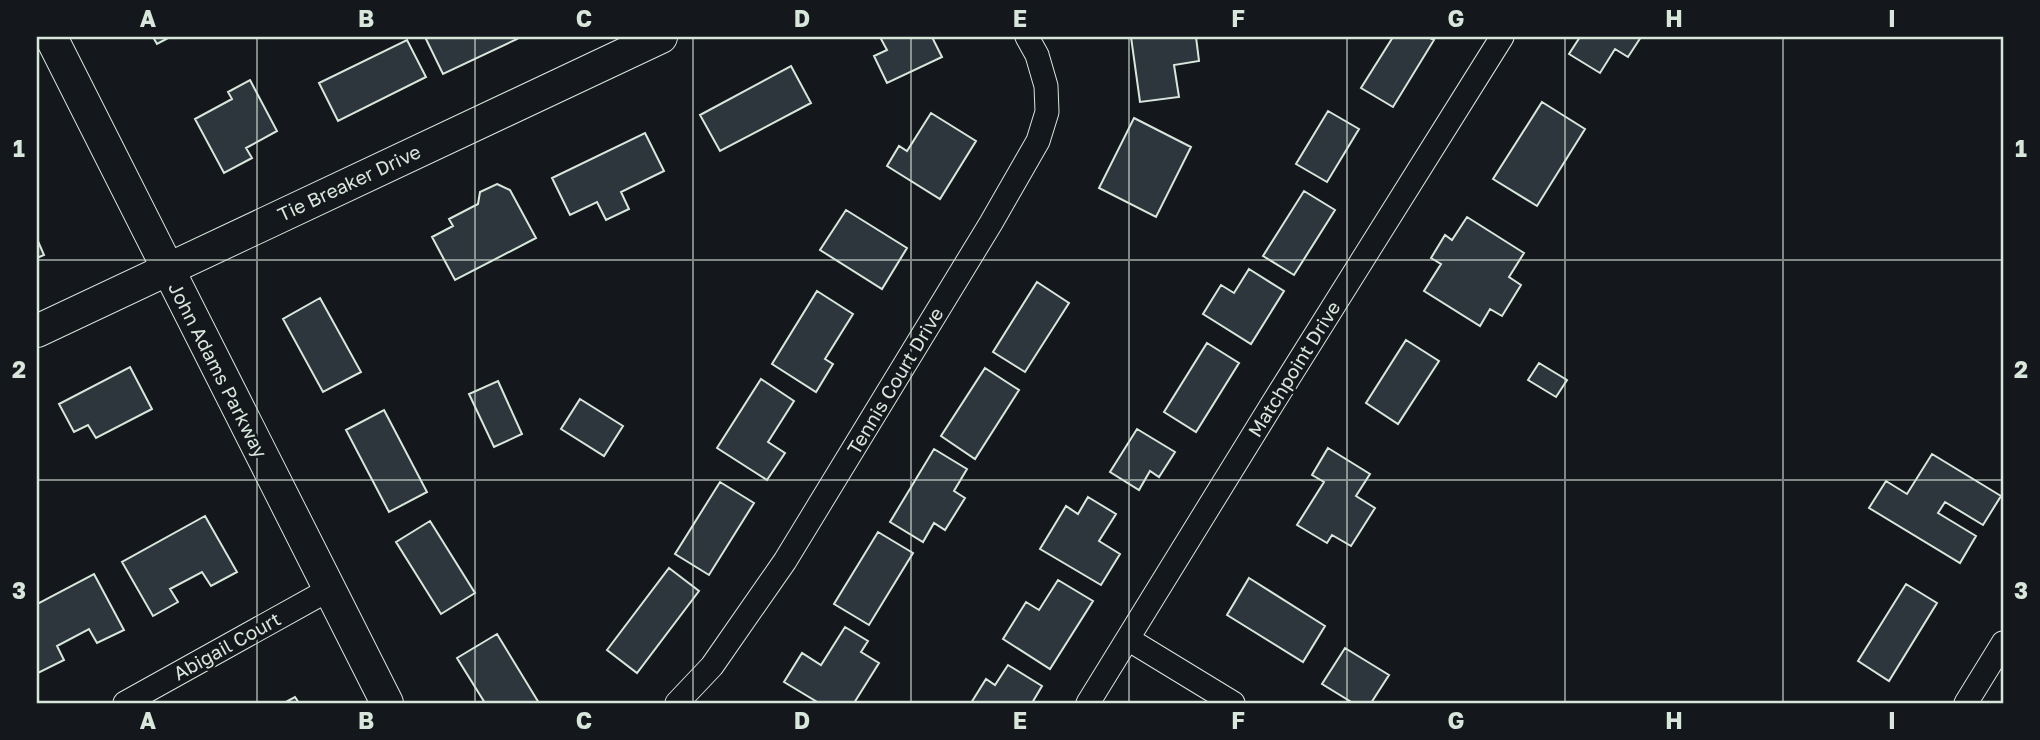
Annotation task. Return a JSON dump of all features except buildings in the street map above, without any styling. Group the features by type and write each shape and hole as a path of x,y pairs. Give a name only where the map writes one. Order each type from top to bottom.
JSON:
{"street":[{"name":"John Adams Parkway","path":"51,37 387,703"},
{"name":"Tie Breaker Drive","path":"37,331 661,37"},
{"name":"Tennis Court Drive","path":"677,703 712,666 785,561 992,223 1038,141 1047,112 1046,86 1037,55 1027,37"},
{"name":"Matchpoint Drive","path":"1088,703 1502,37"},
{"name":"Abigail Court","path":"125,703 330,589"},
{"path":"1128,639 1233,703"},
{"path":"1966,703 2003,643"}]}
